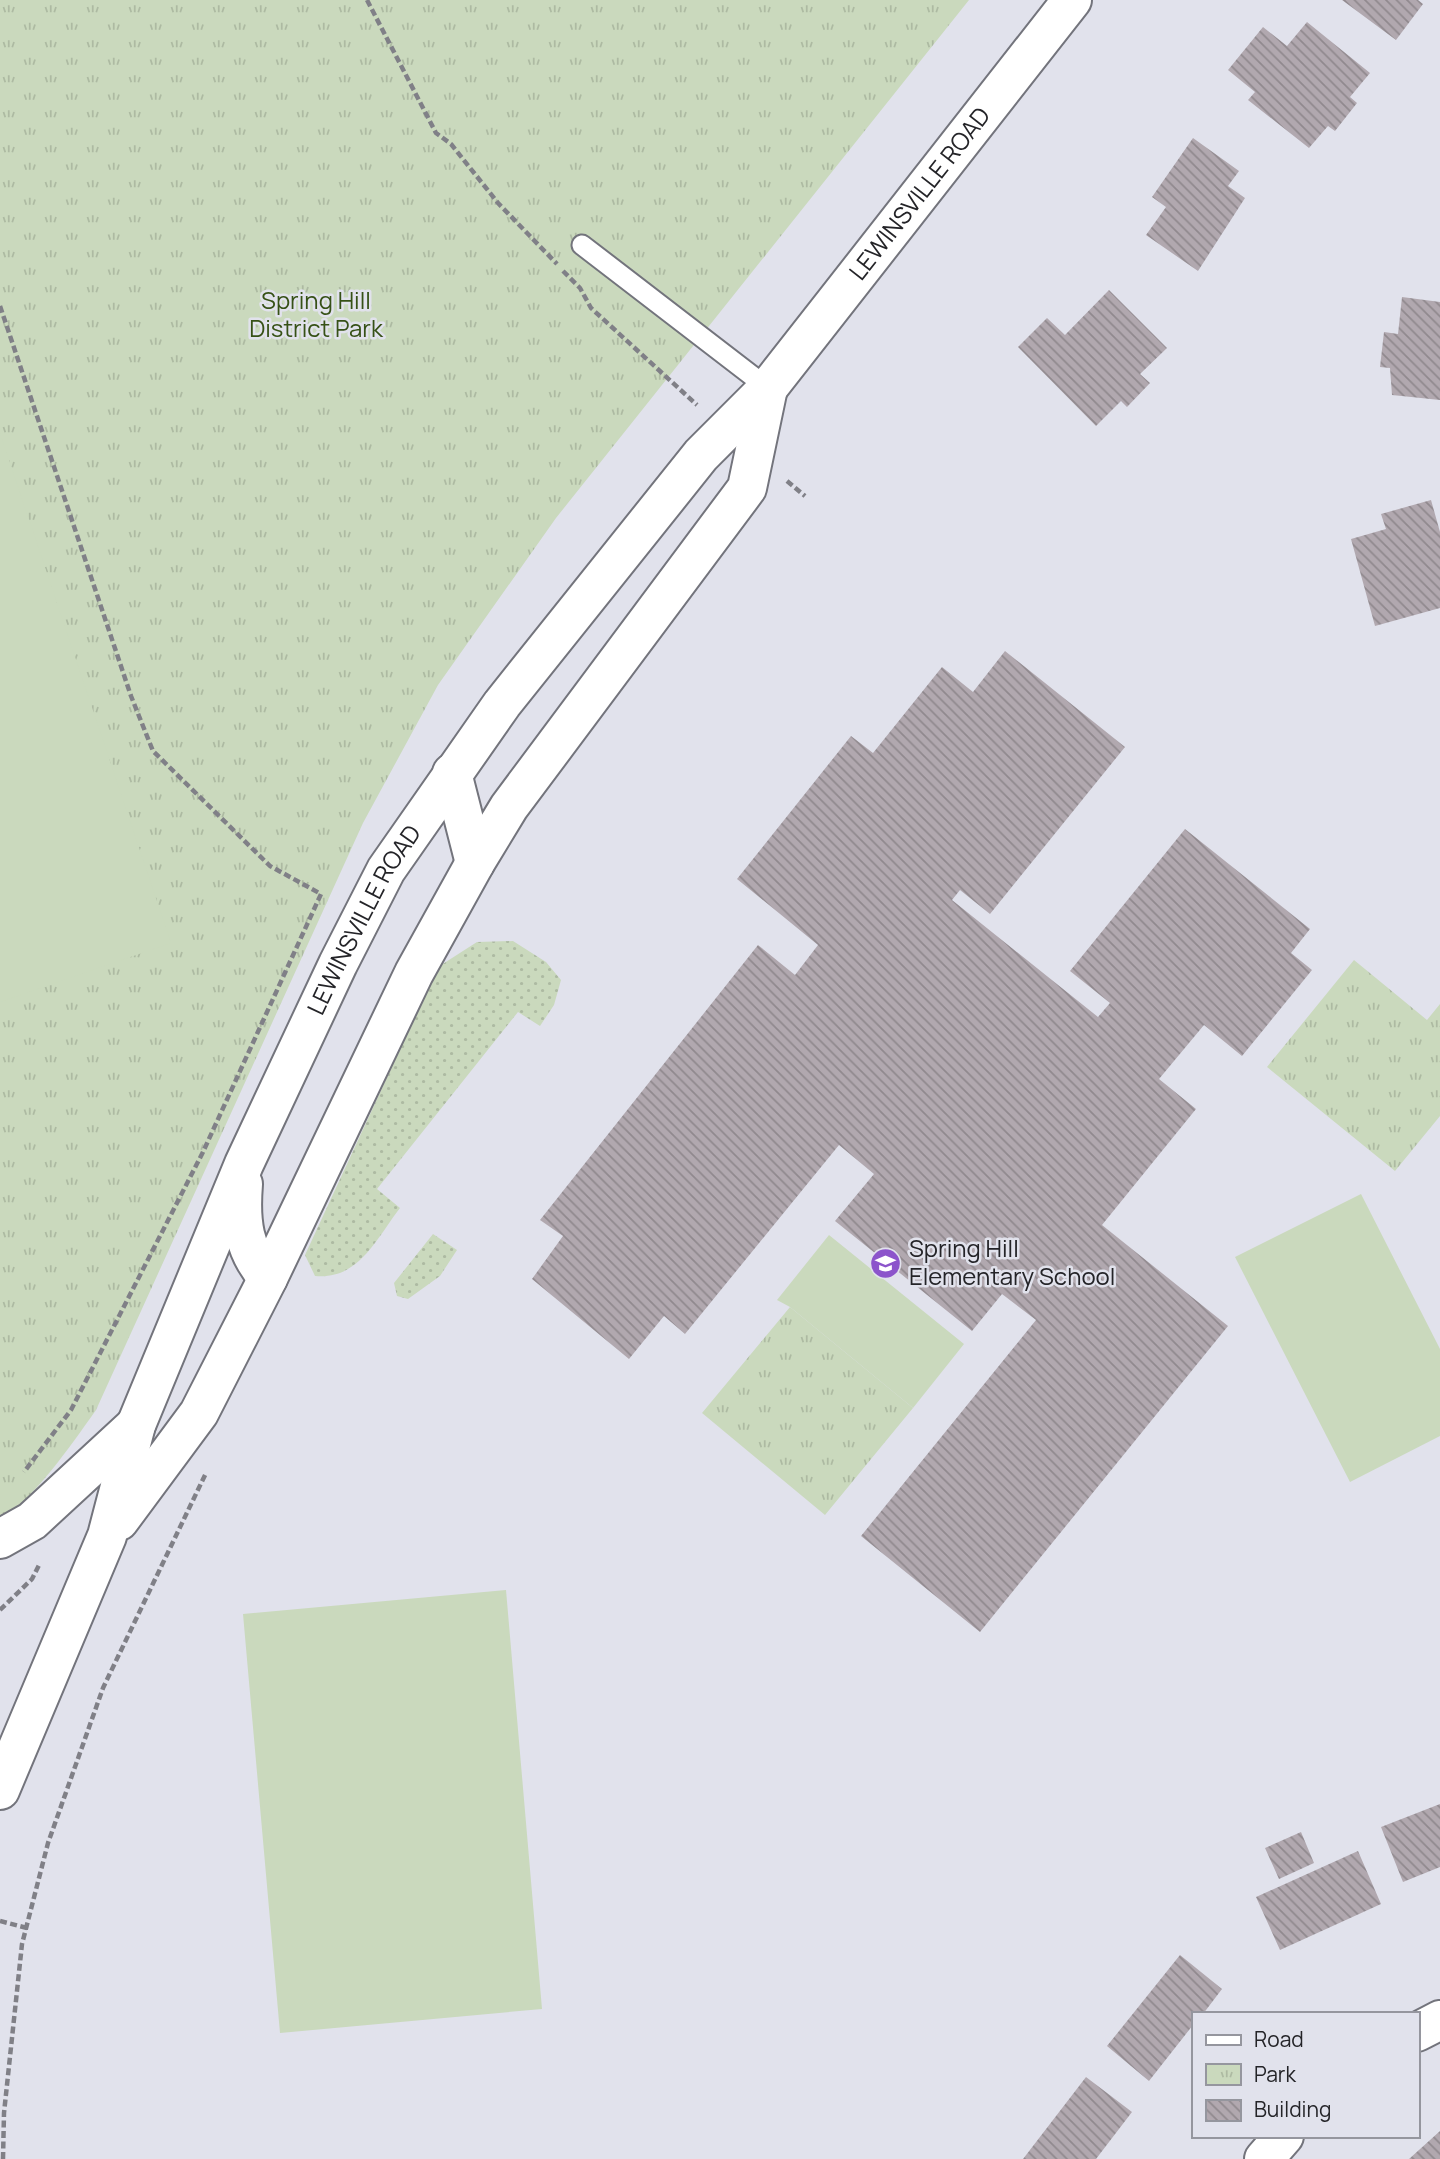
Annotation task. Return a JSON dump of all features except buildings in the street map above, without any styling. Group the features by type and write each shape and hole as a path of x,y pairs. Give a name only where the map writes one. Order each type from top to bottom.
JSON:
{"main road":[{"name":"LEWINSVILLE ROAD","path":"0,1790 107,1536 136,1425 244,1164 338,964 386,870 502,704 701,456 768,388 1072,0"},
{"name":"LEWINSVILLE ROAD","path":"107,1536 199,1413 268,1278 414,973 509,807 747,488 768,388"},
{"path":"452,774 475,863"},
{"path":"244,1164 242,1228 253,1262 268,1278"},
{"path":"16,1530 136,1425"},
{"path":"1419,2031 1440,2020"},
{"path":"1264,2159 1282,2138"}],"lane":[{"path":"582,245 768,388"}],"path":[{"path":"0,306 131,696 153,751 270,866 321,894 203,1152 71,1410 10,1490 16,1530 43,1536 44,1555 32,1579 0,1610"},
{"path":"3,2159 4,2113 26,1928 48,1843 103,1688 210,1466"},
{"path":"0,1921 26,1928"}],"green space":[{"name":"Spring Hill District Park","path":"0,0 969,0 556,518 438,685 363,823 96,1410 40,1484 0,1523"},
{"path":"0,433 171,943 0,1002"},
{"path":"513,941 546,962 561,980 554,1005 540,1026 518,1012 377,1189 400,1208 365,1255 343,1271 315,1276 305,1255 438,967 477,942"},
{"path":"1354,960 1427,1020 1440,1004 1440,1116 1395,1171 1267,1067"},
{"path":"1361,1194 1440,1349 1440,1436 1350,1482 1235,1257"},
{"path":"433,1234 457,1250 440,1276 408,1299 397,1296 394,1283"},
{"path":"829,1235 964,1344 913,1408 790,1307 777,1300"},
{"path":"790,1307 913,1408 825,1515 702,1413"},
{"path":"506,1590 542,2009 280,2033 243,1614"}],"place":[{"name":"Spring Hill Elementary School","path":"886,1263"}]}
